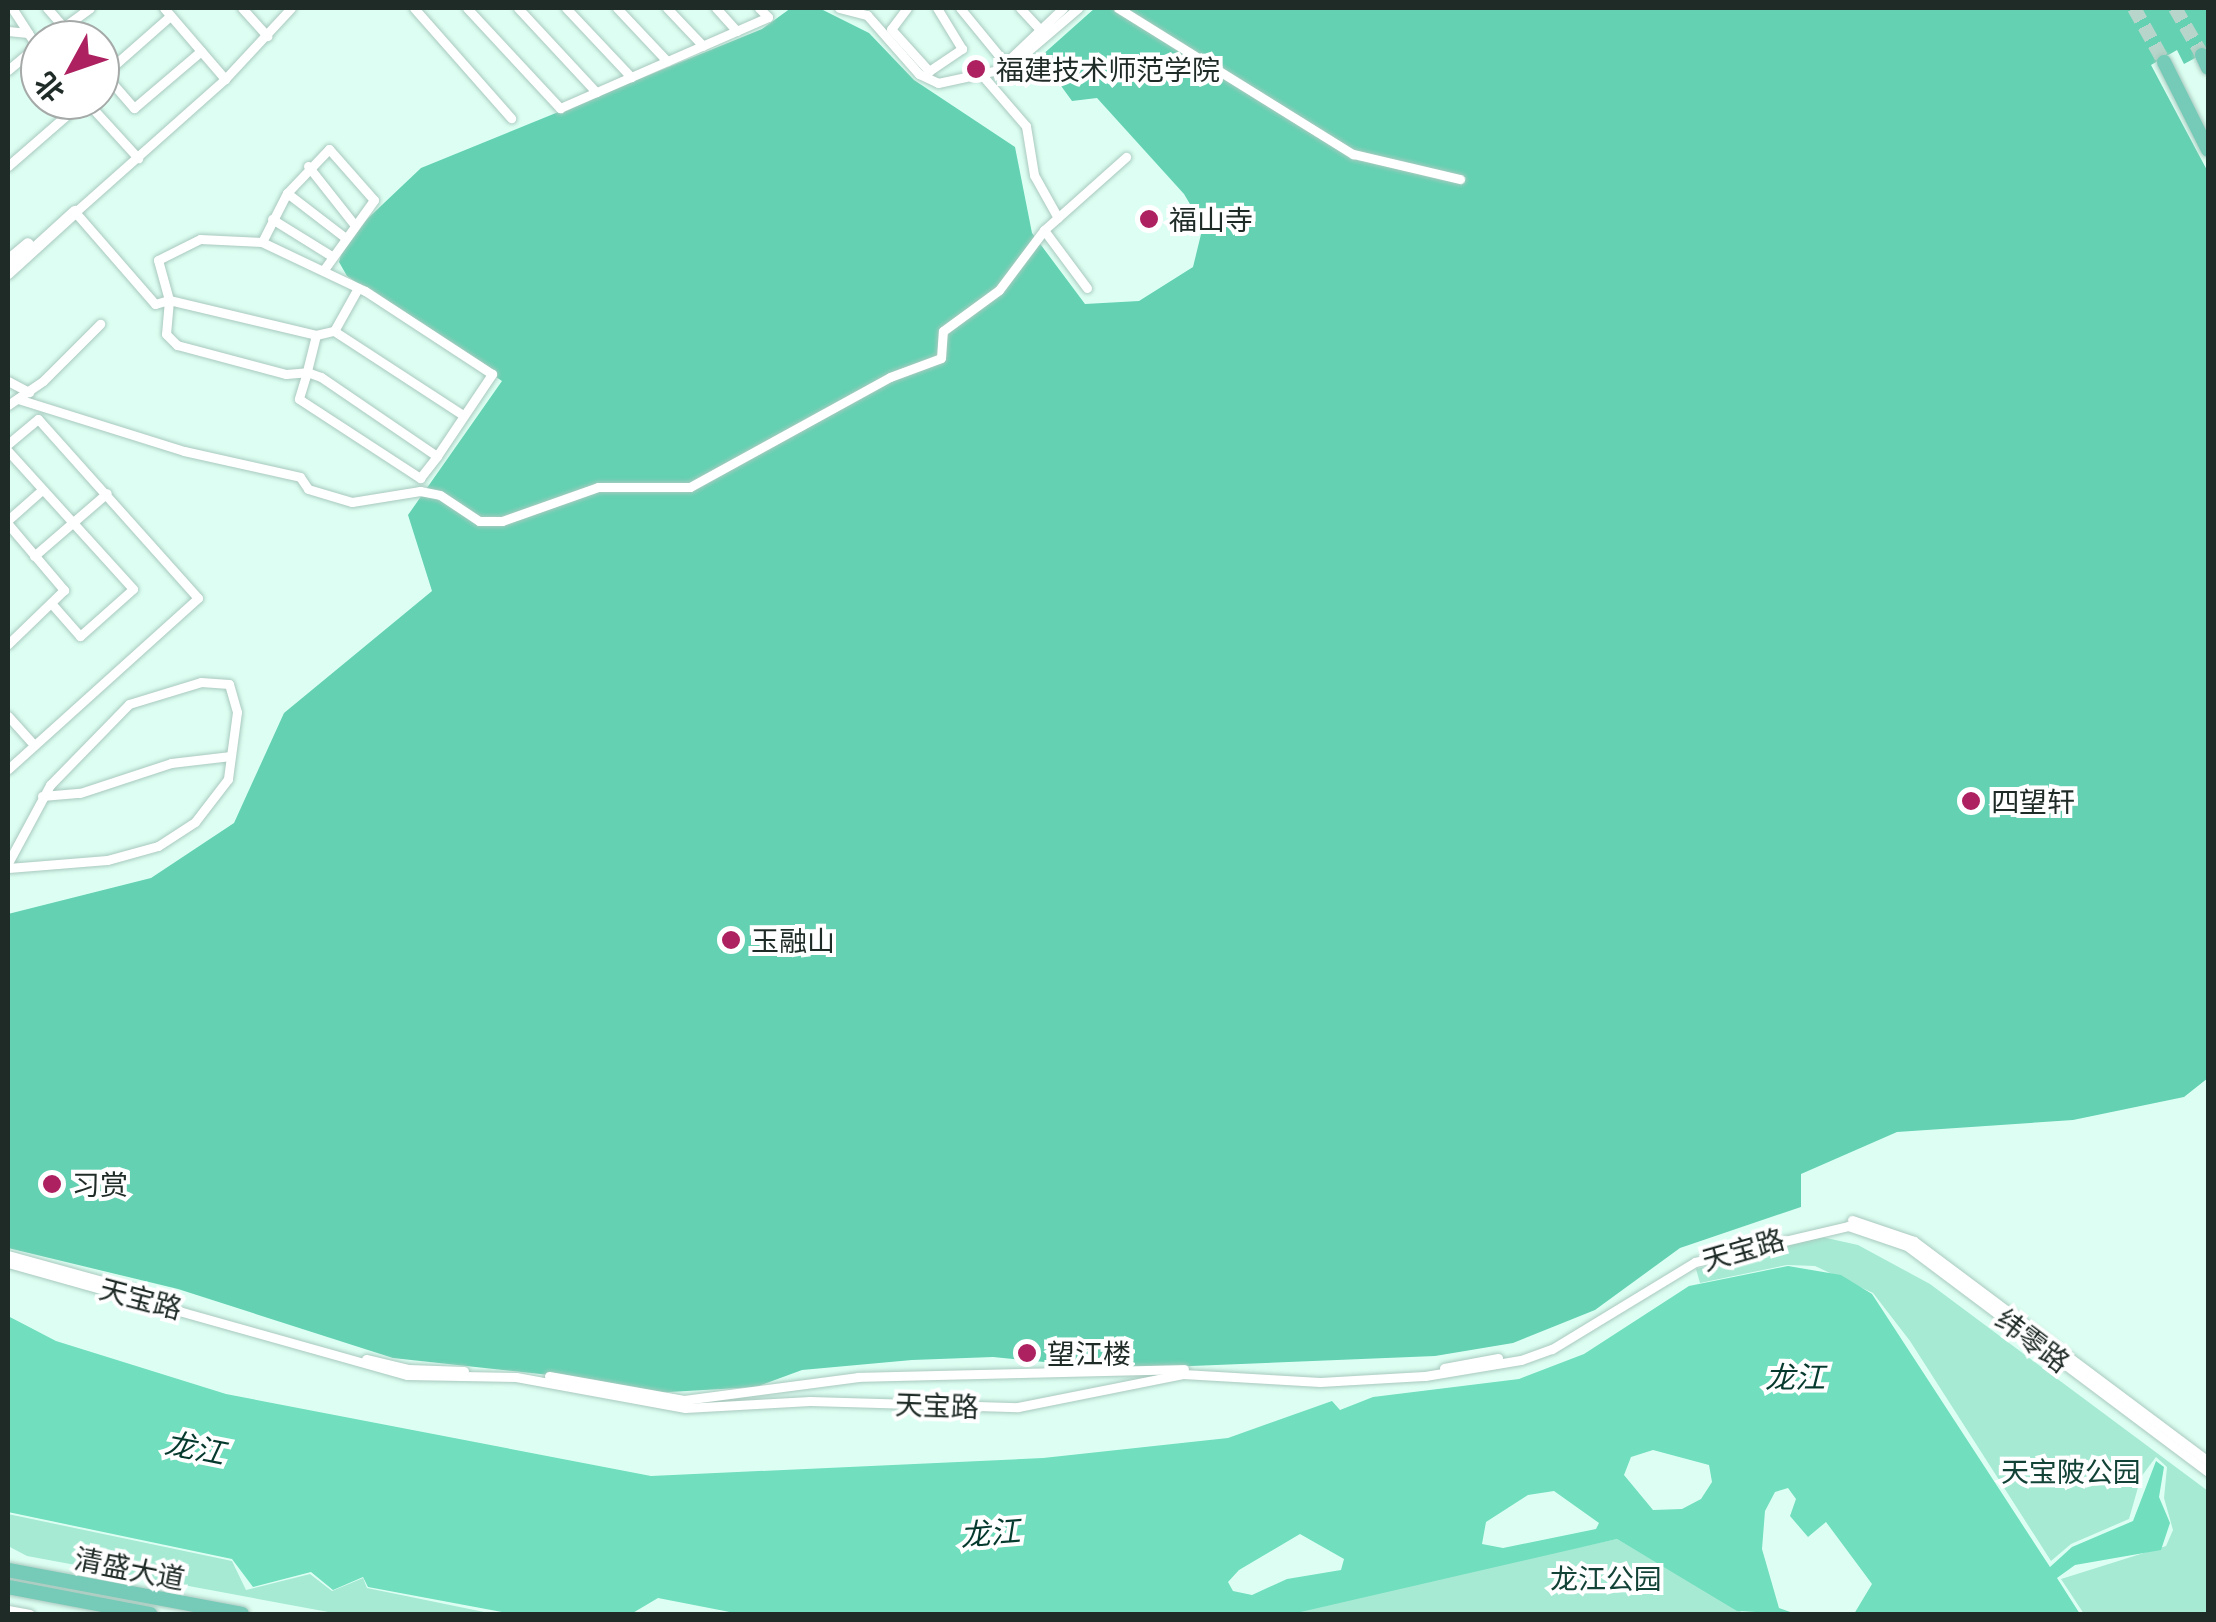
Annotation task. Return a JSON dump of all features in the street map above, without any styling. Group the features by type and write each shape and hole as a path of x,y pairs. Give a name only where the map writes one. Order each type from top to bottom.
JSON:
{"main road":[{"path":"2164,62 2208,150"},
{"name":"清盛大道","path":"8,1570 242,1614"},
{"name":"清盛大道","path":"8,1588 150,1614"}],"street":[{"path":"242,8 267,36"},
{"path":"430,8 417,12 511,118"},
{"path":"467,8 560,108 768,17 760,8"},
{"path":"518,8 596,92"},
{"path":"566,8 631,77"},
{"path":"617,8 667,61"},
{"path":"667,8 703,46"},
{"path":"716,8 737,31"},
{"path":"839,8 867,15 919,74 938,82 982,75 1032,52 1078,8"},
{"path":"908,8 892,28 929,71 962,49 937,8"},
{"path":"960,8 1002,67"},
{"path":"1020,8 1043,33"},
{"path":"1002,67 1043,33 1063,8"},
{"path":"1118,8 1353,154 1460,179"},
{"path":"8,273 224,79 267,36 287,9"},
{"path":"120,54 165,10 224,79"},
{"path":"120,93 134,108 201,51"},
{"path":"982,75 1026,126 1034,175 1058,218"},
{"path":"8,166 62,120"},
{"path":"103,120 138,158"},
{"path":"262,242 287,193 308,166 329,149 374,200 343,236 323,272"},
{"path":"18,399 184,451 300,476 308,489 352,502 420,492 440,495 479,522 502,520 598,487 690,487 890,377 941,358 942,331 999,290 1044,230 1126,157"},
{"path":"308,166 353,223"},
{"path":"287,193 343,236"},
{"path":"8,261 75,212"},
{"path":"75,212 155,304 169,300 316,336 334,332 463,415"},
{"path":"272,219 330,255"},
{"path":"1044,230 1087,288"},
{"path":"316,336 307,372 299,399 420,478 437,456 492,374 358,288 262,242 200,239 158,260 169,300 166,334 177,345 286,374 307,372 437,456"},
{"path":"334,332 358,288"},
{"path":"8,405 28,392 100,324"},
{"path":"8,381 28,392"},
{"path":"8,769 32,743 198,598 38,420 8,448 133,589 80,636 51,602"},
{"path":"8,644 64,590 8,522 42,490"},
{"path":"34,556 106,493"},
{"path":"220,679 236,694 230,756 220,798 158,846 107,860 8,865 30,830 42,796 129,704 220,679"},
{"path":"8,716 32,743"},
{"path":"42,796 80,794 170,763 230,756"},
{"name":"天宝路","path":"8,1259 388,1365 516,1372 684,1400 858,1376 1425,1371 1549,1344 1663,1270 1696,1256 1849,1222"},
{"name":"天宝路","path":"8,1259 407,1375 516,1377 684,1408 810,1401 1018,1407 1183,1374 1338,1381 1425,1376 1521,1360 1552,1349 1696,1262 1849,1222"},
{"name":"纬零路","path":"1849,1222 1914,1241 2208,1462"},
{"name":"纬零路","path":"1849,1222 1907,1246 2208,1472"},
{"path":"8,1610 30,1614"}],"green space":[{"name":"天宝陂公园","path":"1822,1237 1858,1245 1930,1284 2208,1491 2208,1614 2084,1614 2061,1579 2166,1546 2173,1530 2164,1498 2167,1467 2156,1457 2141,1477 2129,1519 2071,1544 2051,1561 1910,1341 1873,1293 1815,1266 1787,1265 1700,1283 1696,1269"},
{"path":"8,1514 232,1561 246,1590 310,1574 332,1591 363,1578 367,1588 494,1614 339,1614 27,1556 8,1546"},
{"name":"龙江公园","path":"1617,1539 1745,1614 1292,1614 1373,1592"}],"shaded area":[{"path":"791,8 819,8 869,33 914,80 1015,147 1032,233 1085,304 1139,301 1193,267 1203,226 1184,194 1097,98 1072,101 1040,57 1095,8 2208,8 2208,51 2184,64 2177,50 2151,65 2208,172 2208,1078 2184,1097 2073,1120 1897,1132 1801,1174 1801,1207 1680,1248 1595,1310 1513,1343 1435,1356 1117,1369 993,1357 912,1360 802,1370 756,1387 652,1393 595,1380 393,1358 178,1289 8,1248 8,914 151,878 234,823 284,713 432,591 408,515 502,381 347,276 339,262 345,240 421,168 762,29"}],"water":[{"name":"龙江","path":"1788,1266 1841,1275 1872,1294 2050,1567 2072,1547 2133,1521 2156,1461 2164,1467 2159,1497 2170,1523 2161,1550 2075,1565 2057,1578 2080,1614 1854,1614 1872,1584 1826,1522 1808,1537 1790,1516 1796,1499 1788,1488 1775,1492 1765,1511 1762,1549 1779,1608 1796,1614 1737,1611 1617,1539 1292,1614 740,1614 658,1598 631,1614 513,1614 368,1587 363,1577 333,1590 311,1572 253,1587 232,1559 8,1512 8,1316 56,1341 226,1394 651,1476 1043,1458 1228,1438 1332,1401 1340,1410 1373,1397 1519,1379 1584,1354 1689,1286","holes":["1653,1450 1709,1465 1712,1482 1701,1499 1682,1509 1653,1510 1624,1475 1631,1457","1554,1491 1599,1523 1596,1529 1503,1548 1482,1544 1486,1522 1528,1495","1300,1534 1344,1559 1341,1570 1287,1579 1252,1595 1233,1591 1228,1582 1239,1570"]}],"tunnel":[{"path":"2134,8 2164,62"},
{"path":"2175,8 2202,55"}],"place":[{"name":"福建技术师范学院","path":"976,69"},
{"name":"福山寺","path":"1149,219"},
{"name":"四望轩","path":"1971,801"},
{"name":"玉融山","path":"731,940"},
{"name":"习赏","path":"52,1184"},
{"name":"望江楼","path":"1027,1353"}]}
